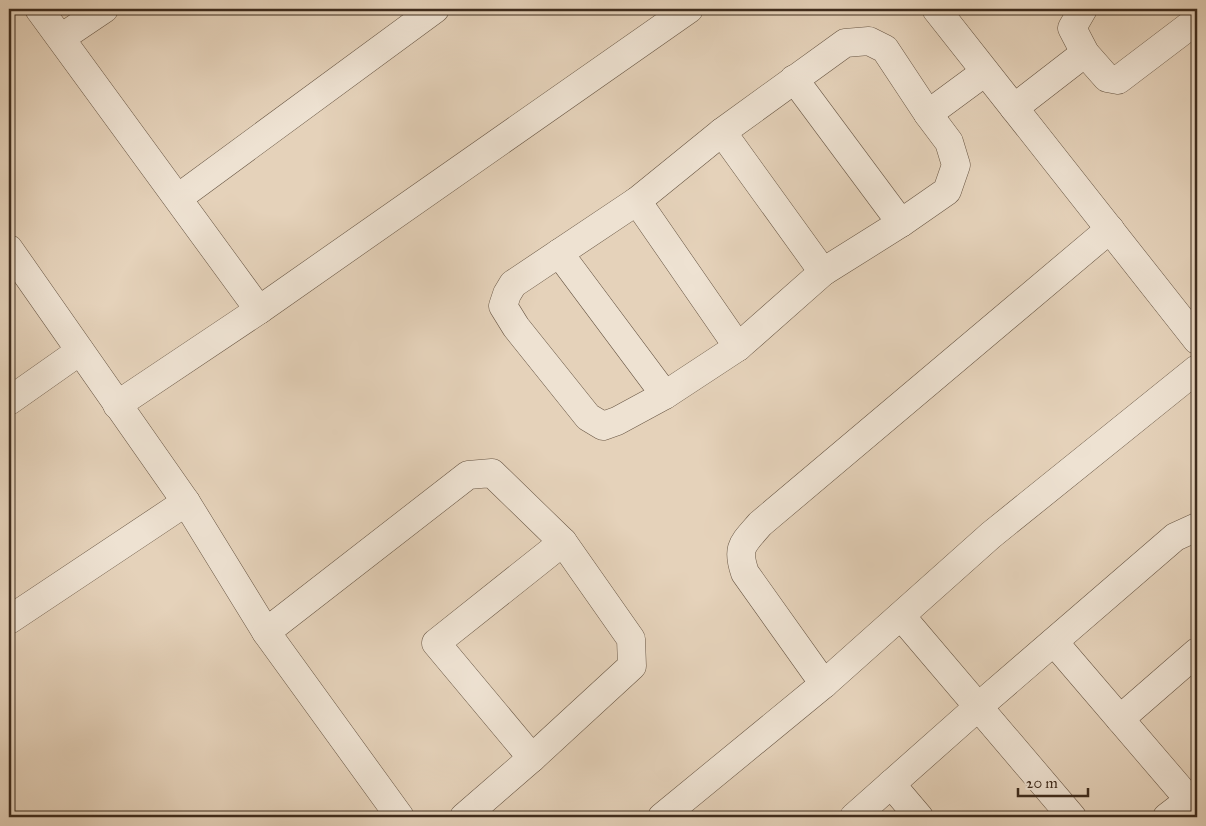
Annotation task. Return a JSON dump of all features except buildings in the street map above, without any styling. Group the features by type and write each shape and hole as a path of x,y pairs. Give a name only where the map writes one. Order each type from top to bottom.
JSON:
{"street":[{"path":"39,9 259,310"},
{"path":"61,38 104,9"},
{"path":"178,198 435,9"},
{"path":"117,405 259,310 688,9"},
{"path":"936,9 1197,340"},
{"path":"1082,9 1072,28 1086,53 1106,78 1118,80 1197,20"},
{"path":"869,41 885,49 928,114 949,142 956,165 947,191 823,272 738,347 665,395 617,421 602,426 588,417 516,327 503,306 513,284 636,201 722,132 845,43 869,41"},
{"path":"1014,108 1086,53"},
{"path":"928,114 986,72"},
{"path":"794,79 901,222"},
{"path":"722,132 823,272"},
{"path":"636,201 738,347"},
{"path":"824,684 745,573 740,558 742,545 760,524 1110,229"},
{"path":"9,249 186,502 266,632 400,817"},
{"path":"559,253 665,395"},
{"path":"9,401 80,352"},
{"path":"662,817 824,684 991,535 1197,369"},
{"path":"266,632 468,475 492,473 563,542 631,639 632,666 532,758 464,817"},
{"path":"9,620 186,502"},
{"path":"854,817 1175,537 1197,526"},
{"path":"532,758 436,643 563,542"},
{"path":"900,616 1072,817"},
{"path":"1054,642 1120,719 1195,801 1167,817"},
{"path":"1120,719 1197,652"},
{"path":"890,784 919,817"}]}
